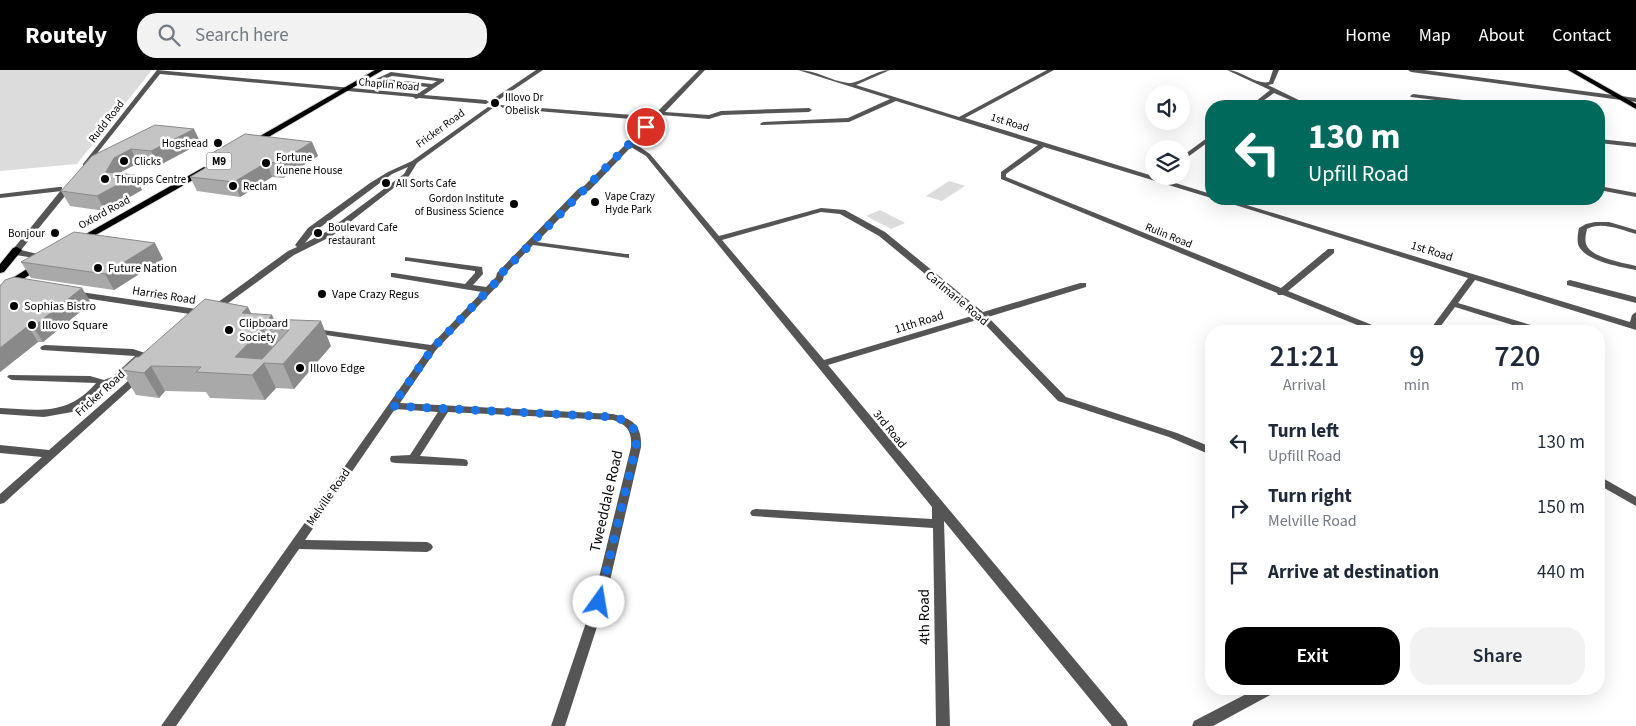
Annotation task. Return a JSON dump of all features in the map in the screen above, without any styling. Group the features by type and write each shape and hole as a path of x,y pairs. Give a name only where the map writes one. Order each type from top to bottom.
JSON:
{"main road":[{"name":"M9","path":"241,146 377,70"},
{"path":"1571,70 1636,107"},
{"path":"1581,70 1634,101"},
{"path":"1588,94 1599,92 1600,88"},
{"name":"Oxford Road","path":"0,292 5,282 54,252 211,163"},
{"path":"0,270 17,250"}],"street":[{"path":"198,76 211,70"},
{"path":"377,70 388,70"},
{"path":"486,106 502,101 540,70"},
{"name":"Melville Road","path":"500,278 500,275 547,226 636,143 654,119 702,70"},
{"name":"1st Road","path":"801,70 1145,174"},
{"path":"851,85 887,70"},
{"path":"959,119 1051,70"},
{"path":"1230,70 1295,100"},
{"path":"1262,85 1271,82 1276,70"},
{"path":"1411,70 1634,101"},
{"name":"Chaplin Road","path":"159,71 469,102 486,106"},
{"name":"Rudd Road","path":"78,174 159,71"},
{"path":"416,97 433,86 442,80 392,74 377,80 433,86"},
{"path":"1260,100 1274,90"},
{"path":"1413,96 1446,100"},
{"path":"763,124 849,120 896,99"},
{"path":"486,106 502,101 518,107 654,119"},
{"name":"Fricker Road","path":"291,253 311,230 390,173 414,162 481,114 486,106"},
{"path":"630,117 660,113 709,117 724,112 809,110"},
{"path":"1190,153 1205,142"},
{"path":"1605,142 1636,145"},
{"name":"3rd Road","path":"636,143 1121,726"},
{"name":"Rulin Road","path":"1044,144 1002,173 1003,178 1281,293 1364,325"},
{"name":"Fricker Road","path":"203,317 291,253 329,234 407,175 414,162"},
{"name":"1st Road","path":"1178,185 1205,194"},
{"path":"0,196 67,188 17,250 19,254 54,252"},
{"name":"Melville Road","path":"168,726 433,348 488,290 500,278 506,275 536,244 586,192 587,188"},
{"path":"1605,189 1636,195"},
{"name":"1st Road","path":"1240,205 1635,327"},
{"name":"Carlmarie Road","path":"716,239 821,210 836,210 850,215 882,234 982,316 1062,399 1173,435 1205,448"},
{"path":"1636,232 1607,225 1590,224 1582,228 1582,244 1585,250 1596,256 1636,268"},
{"path":"536,244 626,256"},
{"path":"1281,293 1331,251"},
{"path":"408,259 479,269 479,274 466,287"},
{"path":"394,275 488,290"},
{"path":"1437,325 1472,276"},
{"path":"5,282 29,287"},
{"path":"1570,283 1636,300"},
{"name":"11th Road","path":"821,364 1083,286"},
{"name":"Harries Road","path":"68,293 203,317 226,317"},
{"path":"1453,304 1521,325"},
{"path":"1635,327 1636,316"},
{"path":"304,329 433,348"},
{"path":"0,411 59,413 74,408 102,384 116,380 142,355 133,352 45,348"},
{"name":"Fricker Road","path":"0,500 149,366"},
{"path":"12,377 98,380 102,384"},
{"path":"87,398 113,399"},
{"path":"392,406 445,409 413,459"},
{"name":"Tweeddale Road","path":"445,409 613,417 628,422 634,427 637,437 636,447 599,602 558,726"},
{"path":"0,449 52,454"},
{"path":"395,459 463,463"},
{"path":"1605,484 1636,502"},
{"name":"4th Road","path":"938,507 943,726"},
{"path":"756,513 938,524"},
{"path":"295,544 428,547"},
{"path":"1199,726 1258,695"}],"shaded area":[{"path":"0,70 152,70 77,164 0,171"},
{"path":"949,181 965,186 942,201 926,196"},
{"path":"880,210 905,223 891,229 866,216"}],"building":[{"path":"155,125 194,129 151,151 131,149 114,158 106,172 135,175 97,196 61,191 92,156"},
{"path":"245,134 312,142 277,163 267,162 234,182 190,177 224,157 207,156"},
{"path":"74,232 155,243 105,274 21,262"},
{"path":"14,277 82,288 33,327 28,326 0,348 0,286 5,280"},
{"path":"205,299 248,307 242,313 272,315 268,319 321,321 283,364 264,363 252,375 196,372 201,367 151,366 144,373 121,370 136,357 139,357","holes":["263,328 289,330 262,359 235,357"]}],"place":[{"name":"Illovo Dr Obelisk","path":"495,103"},
{"name":"Hogshead","path":"218,143"},
{"name":"Clicks","path":"124,161"},
{"name":"Fortune Kunene House","path":"266,163"},
{"name":"Thrupps Centre","path":"105,179"},
{"name":"All Sorts Cafe","path":"386,183"},
{"name":"Reclam","path":"233,186"},
{"name":"Vape Crazy Hyde Park","path":"595,202"},
{"name":"Gordon Institute of Business Science","path":"514,204"},
{"name":"Bonjour","path":"55,233"},
{"name":"Boulevard Cafe restaurant","path":"318,233"},
{"name":"Future Nation","path":"98,268"},
{"name":"Vape Crazy Regus","path":"322,294"},
{"name":"Sophias Bistro","path":"14,306"},
{"name":"Illovo Square","path":"32,325"},
{"name":"Clipboard Society","path":"229,330"},
{"name":"Illovo Edge","path":"300,368"}],"route":[{"path":"599,602 636,447 637,437 634,427 628,422 613,417 392,406 433,348 541,232 646,127"}]}
